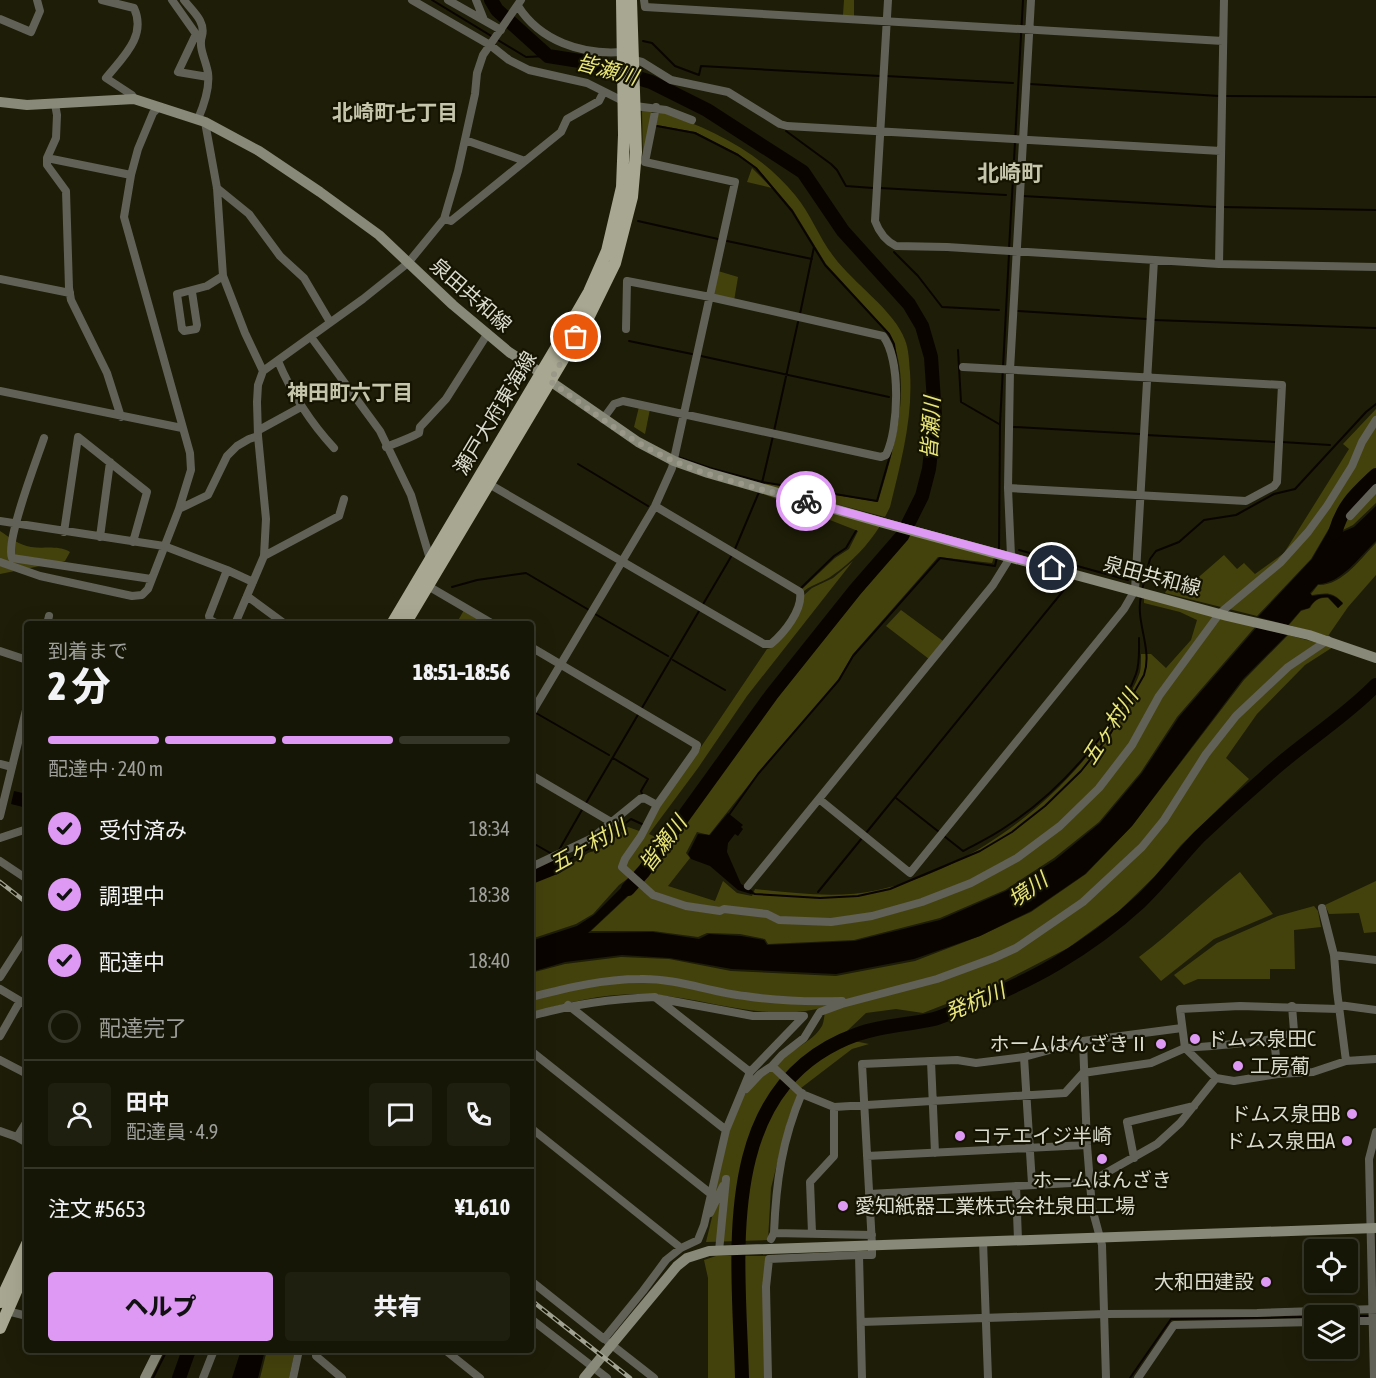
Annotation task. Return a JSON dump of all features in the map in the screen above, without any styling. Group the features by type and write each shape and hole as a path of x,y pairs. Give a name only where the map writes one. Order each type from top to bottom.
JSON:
{"main road":[{"name":"瀬戸大府東海線","path":"622,0 628,58"},
{"name":"瀬戸大府東海線","path":"407,621 489,484 600,269 619,207 629,101 628,58 631,0"},
{"name":"泉田共和線","path":"0,102 27,105 134,99 202,121 259,152 320,192 379,235 453,305 509,352 631,438 674,461 717,476 887,524 1328,640 1374,657"},
{"name":"瀬戸大府東海線","path":"394,621 545,377"},
{"path":"584,1378 608,1342 677,1266 687,1258 699,1254 872,1240 983,1241 1373,1229"},
{"path":"0,1328 3,1286 24,1249"},
{"path":"3,1307 24,1271"},
{"path":"146,1378 158,1353"}],"street":[{"path":"0,19 31,32 40,11 37,0"},
{"path":"102,0 134,8 138,17 135,43 106,78 132,95 134,99"},
{"path":"172,0 199,35 208,77 202,121 217,188 224,276 245,333 263,371"},
{"path":"184,0 203,25 178,72 208,77"},
{"path":"412,0 491,44 509,60 529,70 587,82 603,93 656,107 692,120"},
{"path":"448,0 501,30"},
{"path":"476,0 484,20"},
{"path":"644,0 645,7 1223,41"},
{"path":"888,0 875,221 877,228 890,243 896,246 1004,250 1220,264 1376,267"},
{"path":"748,886 993,585 1009,556 1009,370 1022,140 1024,29 1031,0"},
{"path":"1220,264 1224,0"},
{"path":"236,621 264,556 266,519 259,433 258,385 263,371 408,263 444,219 465,140 477,73 483,55 518,6 537,29 557,41 589,51 642,62 670,80 728,92 787,126 1221,151"},
{"path":"444,219 451,221 561,132 567,119 599,101 603,93"},
{"path":"55,104 56,138 47,165 66,191 71,300 107,373 121,417"},
{"path":"534,709 655,506 674,461 735,182 645,162 656,107"},
{"path":"0,562 58,580 132,596 142,596 148,589 179,509 192,470 190,453 124,216 138,149 153,113 158,108"},
{"path":"465,140 525,161"},
{"path":"48,158 131,175"},
{"path":"217,188 249,214 280,256 304,278 330,322"},
{"path":"819,799 910,873 1124,609 1136,591 1154,260"},
{"path":"192,292 197,325 196,329 184,331 177,294 192,292 224,276"},
{"path":"0,279 70,293"},
{"path":"603,419 617,401 881,457 886,455 889,449 894,419 895,368 890,344 883,336 627,281 626,329"},
{"path":"386,447 419,434 420,428 446,399 488,333"},
{"path":"311,337 380,431 411,495 431,561"},
{"path":"278,361 301,407 314,427 333,448"},
{"path":"963,367 1282,385 1276,482 1274,486 1246,501 1008,488"},
{"path":"0,391 182,428"},
{"path":"179,509 208,495 227,456 237,446 301,407"},
{"path":"534,648 697,745 657,805 622,867 653,895 686,906 766,914 778,920 831,922 873,916 922,902 971,883 1017,858 1060,826 1099,788 1132,745 1159,696 1223,614 1280,563 1308,532 1352,466 1362,442 1376,420"},
{"path":"64,532 78,437 147,492 133,542"},
{"path":"44,438 16,525 10,553 12,558 151,579"},
{"path":"100,537 110,462"},
{"path":"489,484 767,645 777,640 789,623 801,596 797,589 655,506"},
{"path":"1350,516 1376,488"},
{"path":"264,556 339,516 345,499"},
{"path":"0,521 164,546 253,582"},
{"path":"212,621 209,616 227,570"},
{"path":"428,586 488,621"},
{"path":"247,596 281,621"},
{"path":"534,1015 568,1005 612,999 655,998 745,1014 804,1016 937,980 1016,948 1083,902 1142,847 1164,820 1206,754 1236,716 1288,667 1328,640"},
{"path":"0,651 24,659"},
{"path":"0,812 24,718"},
{"path":"0,764 12,767"},
{"path":"534,777 611,822"},
{"path":"534,866 592,838 640,799 644,798 657,805"},
{"path":"0,838 24,830"},
{"path":"0,861 24,877"},
{"path":"1322,908 1334,955 1346,1061"},
{"path":"0,977 24,940"},
{"path":"1334,955 1376,960"},
{"path":"534,996 587,983 642,979 674,982 745,996 806,1002 853,1001"},
{"path":"0,989 24,1003 0,1036"},
{"path":"655,998 750,1072"},
{"path":"568,1005 726,1130"},
{"path":"773,1066 802,1093 834,1107 1065,1093 1083,1073 1151,1062 1185,1048 1274,1039 1291,1034 1294,1031 1292,1006"},
{"path":"1376,1010 1292,1006 1177,1007 1185,1048 1216,1078 1234,1081 1278,1074 1313,1072 1346,1061 1376,1059"},
{"path":"741,1094 760,1074 773,1066 782,1055 804,1038 820,1012"},
{"path":"704,1226 726,1130 750,1072 804,1016"},
{"path":"768,1378 766,1287 769,1258 872,1254 862,1064 957,1060 976,1064 1024,1057 1083,1041 1182,1028"},
{"path":"1274,1039 1278,1074"},
{"path":"1083,1041 1092,1208 1100,1238 1106,1314 1106,1378"},
{"path":"534,1053 711,1194"},
{"path":"1024,1057 1032,1184"},
{"path":"0,1060 24,1072"},
{"path":"931,1061 935,1153"},
{"path":"869,1194 1090,1182 1157,1144 1195,1106 1216,1078"},
{"path":"802,1093 790,1121 781,1156 773,1236 812,1233 872,1240"},
{"path":"1134,1158 1127,1122 1195,1106"},
{"path":"812,1233 810,1182 834,1156 834,1107"},
{"path":"17,1137 24,1126"},
{"path":"534,1130 681,1248"},
{"path":"0,1131 24,1141"},
{"path":"1374,1378 1373,1229 1369,1159 1376,1132"},
{"path":"867,1156 1087,1145"},
{"path":"608,1342 666,1260 681,1248 698,1240 726,1179 721,1251"},
{"path":"1016,1186 1018,1240"},
{"path":"983,1241 988,1378"},
{"path":"859,1255 861,1378"},
{"path":"534,1283 654,1378"},
{"path":"3,1307 24,1315"},
{"path":"861,1322 986,1317 1374,1309"},
{"path":"1179,1314 1179,1325"},
{"path":"534,1321 607,1378"},
{"path":"1358,1322 1374,1321"},
{"path":"1138,1378 1174,1325 1304,1322"},
{"path":"203,1378 213,1353"},
{"path":"293,1378 298,1353"},
{"path":"316,1353 316,1356 342,1378"},
{"path":"449,1353 480,1378"}],"shaded area":[{"path":"844,0 854,0 854,16 843,15"},
{"path":"642,110 652,110 643,159"},
{"path":"661,112 680,118 734,144 751,154 782,180 801,202 834,257 900,329 909,356 910,407 902,457 890,507 885,517 764,485 765,483 878,502 895,440 901,396 897,353 889,333 826,264 793,210 757,168 738,154 695,132 656,125 658,114"},
{"path":"752,168 772,188 747,182"},
{"path":"718,271 738,277 734,301 713,294"},
{"path":"639,407 650,409 645,434 634,427"},
{"path":"1376,409 1376,503 1353,525 1341,531 1345,517 1338,513 1311,559 1257,616 1165,593 1168,587 1185,589 1224,555 1237,569 1244,563 1255,574 1284,553 1349,449 1343,444"},
{"path":"761,493 880,526 847,565 804,591 802,589 835,558 849,549 858,531"},
{"path":"0,531 27,546 56,548 70,552 65,561 0,574"},
{"path":"910,532 995,555 992,563 938,557 853,654 835,685 767,762 709,835 697,832 686,853 690,858 668,886 715,901 723,881 737,893 752,896 755,889 816,894 863,893 912,881 945,867 1008,830 1064,782 1087,756 1126,701 1140,672 1141,654 1151,654 1166,668 1191,640 1197,620 1180,612 1144,603 1144,596 1255,627 1177,717 1141,772 1099,822 1054,858 1005,890 940,918 854,940 768,944 765,939 740,934 707,933 698,937 653,931 591,931 638,887 761,718"},
{"path":"1376,543 1376,575 1348,607 1328,636 1289,625 1301,611 1310,608 1319,599 1328,598 1338,608 1343,604 1333,595 1311,594 1318,585 1327,584 1343,576"},
{"path":"853,561 747,696 649,834 662,840 634,874 619,885 593,914 576,924 534,938 534,880 569,866 588,853 602,848 628,827 645,833 658,807 767,649 771,648 791,624 803,596 812,588 833,578"},
{"path":"464,610 483,621 458,621"},
{"path":"901,610 943,641 929,659 886,626"},
{"path":"1288,635 1333,647 1305,665 1257,714 1226,758 1249,779 1181,845 1155,876 1119,911 1068,948 1000,983 923,1013 896,1009 866,1013 847,1031 807,1056 786,1074 776,1065 818,1032 823,1024 825,1007 783,1013 762,1012 657,995 625,994 578,1001 534,1012 534,972 565,964 621,957 669,959 731,971 836,976 915,961 980,936 1031,912 1086,874 1132,826 1244,680"},
{"path":"1240,872 1273,914 1214,939 1161,981 1139,957"},
{"path":"1376,881 1376,932 1364,933 1359,913 1329,914 1325,905"},
{"path":"1314,906 1318,911 1321,927 1294,930 1295,969 1270,969 1270,979 1198,979 1184,985 1174,975 1217,943 1278,916"},
{"path":"849,1040 869,1044 852,1049 801,1088 792,1080 821,1058"},
{"path":"772,1071 798,1094 788,1120 771,1188 768,1240 706,1242 713,1213 713,1194 729,1131 743,1096 760,1078"},
{"path":"716,1256 767,1256 764,1288 765,1378 708,1378 708,1278 704,1260"},
{"path":"266,1353 294,1353 289,1378 260,1378"}],"water":[{"path":"1376,506 1376,541 1342,574 1326,583 1318,584 1310,593 1312,596 1332,595 1343,603 1338,608 1328,597 1325,597 1317,600 1309,608 1301,610 1288,625 1258,617 1312,559 1338,514 1344,517 1340,533 1354,527"},
{"name":"境川","path":"1257,627 1287,635 1243,679 1132,826 1085,874 1031,911 980,936 914,959 836,974 732,969 670,958 622,955 565,962 534,971 534,940 577,926 594,915 630,879 638,886 588,933 653,932 699,939 709,934 741,936 764,940 767,945 855,941 940,920 1006,891 1055,860 1100,823 1142,773 1179,717"},
{"path":"14,791 24,793 24,807 11,804"},
{"path":"728,813 743,825 741,827 743,829 738,836 735,834 728,843 727,852 741,884 753,891 751,894 738,890 710,866 691,859 688,854 698,834 710,835"},
{"path":"240,1353 264,1353 258,1378 232,1378"}],"waterway":[{"path":"432,0 526,57 548,56"},
{"name":"皆瀬川","path":"491,0 497,10 548,56 586,62 651,82 707,110 803,172 843,231 909,304 922,326 931,357 935,416 929,469 922,496 902,536 855,590 772,694 644,871 628,889"},
{"path":"1009,249 1023,0"},
{"path":"643,41 652,43 675,66 699,75 701,66 880,76"},
{"path":"886,76 1013,83"},
{"path":"1030,84 1219,96"},
{"path":"1225,96 1376,97"},
{"path":"657,126 695,133 738,155 756,168 792,211 825,265 889,334 894,344 898,372"},
{"path":"786,131 831,164 846,186 873,188"},
{"path":"880,188 1006,195"},
{"path":"1023,196 1216,207"},
{"path":"1223,207 1376,210"},
{"path":"638,221 718,239"},
{"path":"727,241 812,259"},
{"path":"800,314 814,247"},
{"path":"894,252 918,276 942,307 999,310"},
{"path":"999,551 1000,424 1009,254"},
{"path":"1018,311 1147,319"},
{"path":"1154,320 1376,328"},
{"path":"774,431 798,322"},
{"path":"629,341 692,354"},
{"path":"958,350 961,402 999,424"},
{"path":"701,356 889,397"},
{"name":"五ヶ村川","path":"1142,590 1150,559 1156,551 1179,542 1204,520 1236,515 1274,494 1295,489 1376,404"},
{"path":"1014,427 1140,434"},
{"path":"1146,435 1275,442"},
{"path":"762,483 773,436"},
{"path":"1282,442 1330,445"},
{"path":"678,457 762,482 877,501 891,452"},
{"path":"578,464 648,506"},
{"path":"1335,533 1351,501 1376,475"},
{"path":"735,549 759,492"},
{"path":"801,588 834,556 846,548 856,531"},
{"path":"1019,550 1128,580"},
{"path":"586,803 732,555"},
{"path":"728,816 758,774 839,680 853,656 940,558 995,566 997,557"},
{"path":"452,587 477,580 526,573 589,610"},
{"path":"866,833 1072,580"},
{"name":"五ヶ村川","path":"750,892 820,898 858,896 890,889 980,851 1012,832 1045,806 1081,771 1109,736 1144,675 1146,655 1140,616 1141,596"},
{"path":"595,614 668,656"},
{"path":"944,836 963,851 996,833 1026,812 1064,779 1099,739 1126,696 1137,670 1139,638"},
{"path":"673,660 725,690"},
{"name":"発杭川","path":"742,1378 738,1280 739,1229 744,1180 757,1133 778,1092 811,1058 858,1034 947,1015 1024,981 1089,943 1140,902 1199,837 1239,800 1376,685"},
{"path":"536,713 609,755"},
{"path":"613,758 648,779 641,791 642,794"},
{"path":"896,798 939,832"},
{"path":"559,850 583,808"},
{"name":"五ヶ村川","path":"556,858 556,867 599,843 631,819 644,825"},
{"path":"818,892 862,838"},
{"path":"534,844 552,854"},
{"name":"五ヶ村川","path":"534,876 556,867"},
{"path":"1358,1316 1370,1316"},
{"path":"1130,1378 1171,1319 1304,1317"},
{"path":"153,1378 166,1353"},
{"name":"五ヶ村川","path":"179,1378 188,1353"}],"railway":[{"path":"0,882 24,901"},
{"path":"534,1302 630,1378"}],"way so far":[{"path":"576,337 550,381 624,434 674,461 806,501"}],"place":[{"name":"ドムス泉田C","path":"1195,1039"},
{"name":"ホームはんざきⅡ","path":"1161,1044"},
{"name":"工房葡","path":"1238,1066"},
{"name":"ドムス泉田B","path":"1352,1114"},
{"name":"コテエイジ半崎","path":"960,1136"},
{"name":"ドムス泉田A","path":"1347,1141"},
{"name":"ホームはんざき","path":"1102,1159"},
{"name":"愛知紙器工業株式会社泉田工場","path":"843,1206"},
{"name":"大和田建設","path":"1266,1282"}],"district":[{"name":"北崎町七丁目","path":"395,113"},
{"name":"北崎町","path":"1010,173"},
{"name":"神田町六丁目","path":"350,393"}],"route":[{"path":"806,501 1052,568"}]}
